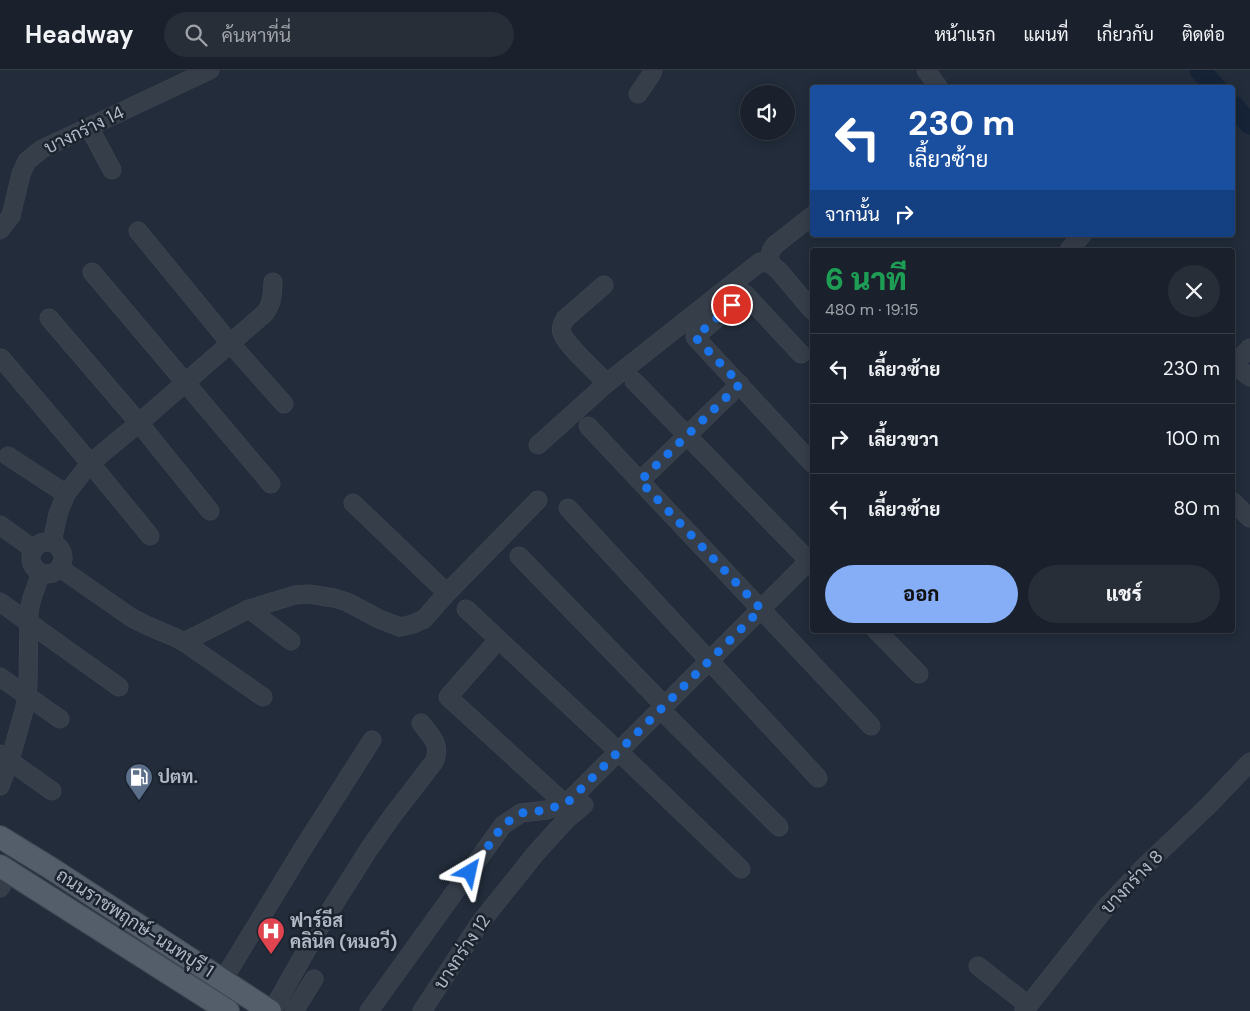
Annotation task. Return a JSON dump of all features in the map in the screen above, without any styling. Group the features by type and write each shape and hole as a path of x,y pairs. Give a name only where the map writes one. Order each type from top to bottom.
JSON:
{"main road":[{"name":"ถนนราชพฤกษ์-นนทบุรี 1","path":"0,837 271,1011"},
{"name":"ถนนราชพฤกษ์-นนทบุรี 1","path":"3,875 228,1011"}],"street":[{"name":"บางกร่าง 14","path":"0,230 11,216 21,174 27,161 42,150 210,70"},
{"path":"638,94 653,70"},
{"path":"926,70 938,85"},
{"path":"88,128 112,170"},
{"path":"771,264 769,255 775,245 810,218"},
{"path":"138,232 230,343 284,404"},
{"path":"1071,248 1080,237"},
{"path":"538,445 607,384 760,262 771,264 779,271 810,308"},
{"path":"92,272 271,484"},
{"path":"52,542 58,514 66,494 91,464 264,313 270,306 272,282"},
{"path":"604,285 566,319 562,325 561,332 568,344 607,384"},
{"path":"801,354 745,294 695,337 810,460"},
{"path":"49,318 139,423 210,511"},
{"path":"1235,363 1250,348"},
{"path":"1,358 150,536"},
{"path":"1235,366 1250,377"},
{"path":"634,381 810,560"},
{"path":"640,481 740,384"},
{"path":"588,426 871,726"},
{"path":"8,456 66,494"},
{"path":"184,642 250,609 295,595 310,594 334,598 347,602 379,620 400,627 413,624 424,619 538,500"},
{"path":"352,503 447,593"},
{"path":"1235,504 1250,518"},
{"path":"568,508 818,778"},
{"path":"0,525 33,549"},
{"path":"45,541 57,545 63,556 60,568 48,574 36,570 30,560 30,554 33,549 45,541"},
{"path":"519,556 779,827"},
{"path":"369,1011 503,825 521,813 547,810 569,801 810,562"},
{"path":"60,568 132,618 184,642 263,697"},
{"path":"0,786 5,757 25,707 28,684 29,610 41,573"},
{"path":"0,602 119,687"},
{"path":"250,609 291,641"},
{"path":"466,610 618,751 741,870"},
{"path":"879,633 919,674"},
{"path":"498,640 448,697 564,803"},
{"path":"0,677 60,719"},
{"path":"271,1011 319,928 369,849 434,762 437,748 434,740 421,723"},
{"path":"224,980 302,850 372,740"},
{"path":"5,757 52,790"},
{"name":"บางกร่าง 8","path":"1026,1008 1107,906 1250,762"},
{"name":"บางกร่าง 12","path":"422,1011 480,923 536,853 566,820 584,805"},
{"path":"978,966 1026,1008"},
{"path":"294,1011 314,980"}],"waterway":[{"path":"1200,70 1213,85"},
{"path":"1235,108 1250,124"}],"place":[{"name":"ปตท.","path":"139,801"},
{"name":"ฟาร์อีส คลินิค (หมอวี)","path":"271,955"}],"route":[{"path":"470,872 503,825 521,813 547,810 569,801 761,609 640,481 740,384 695,337 732,305"}]}
